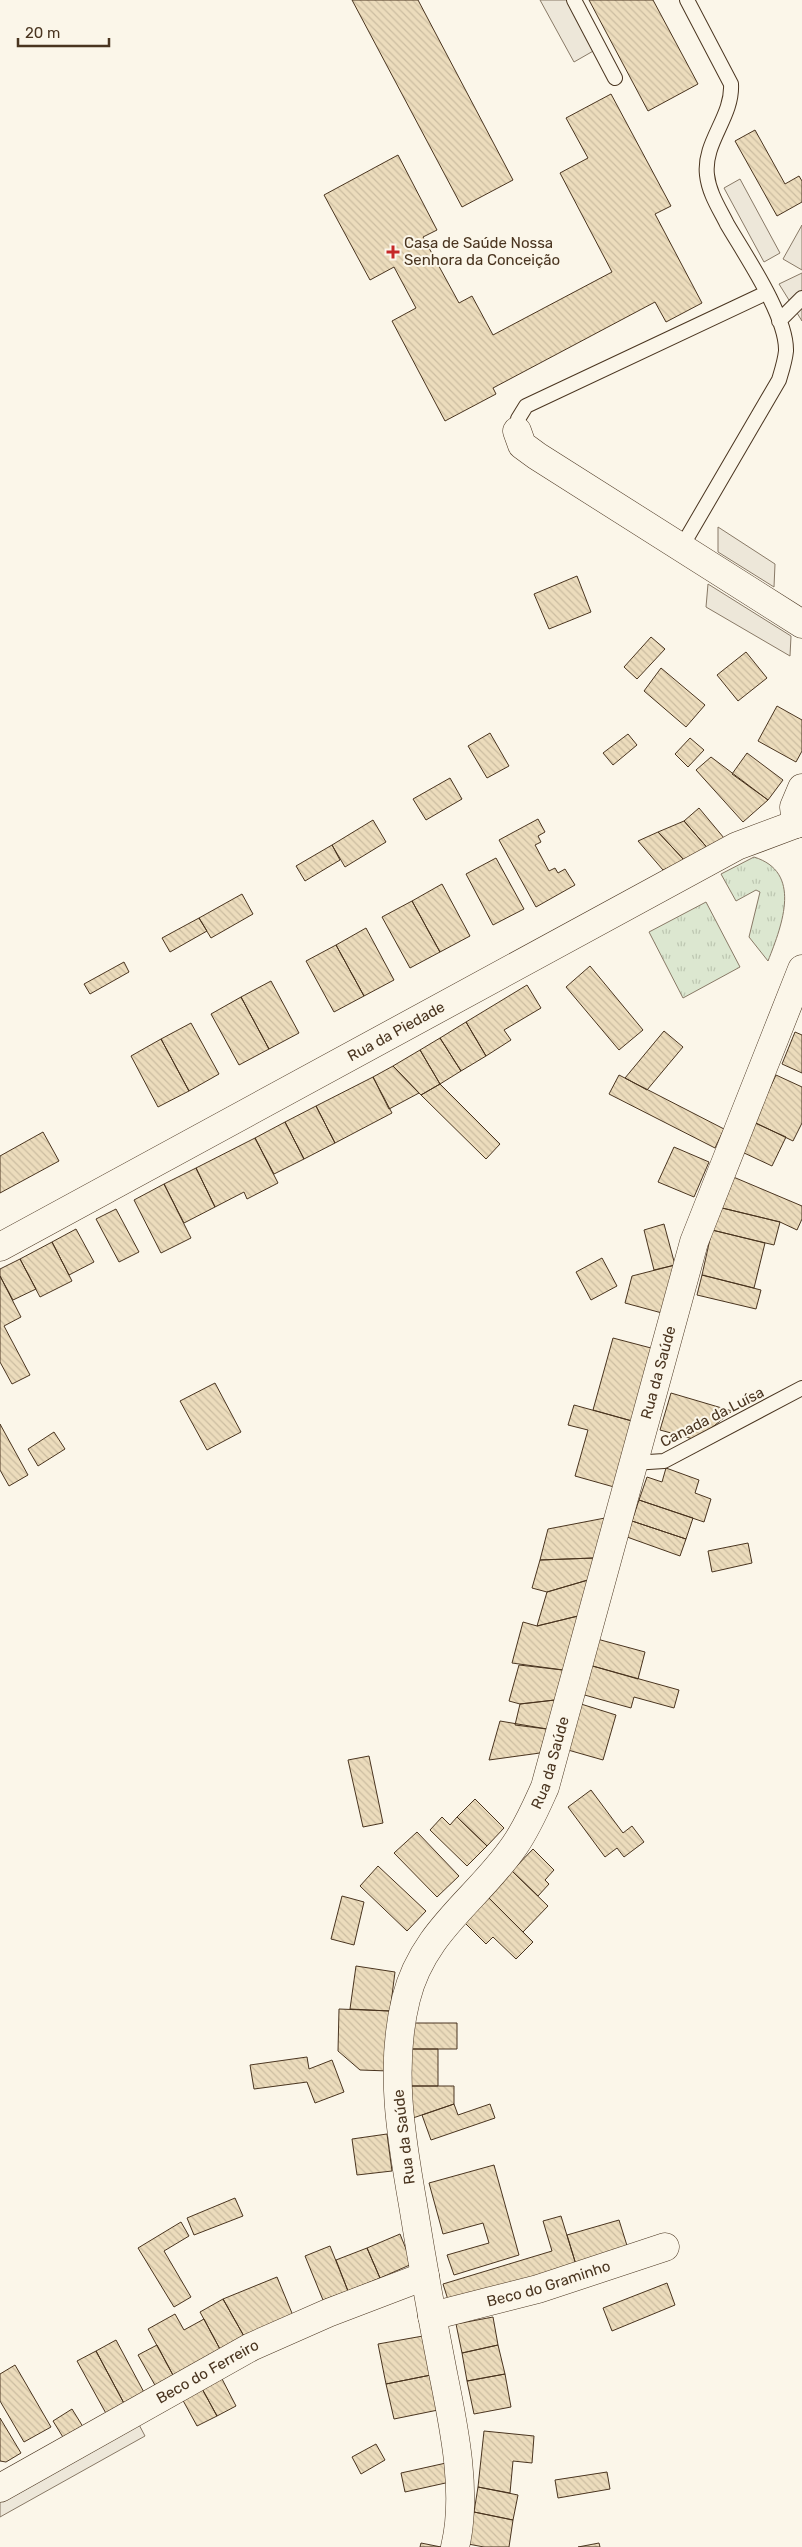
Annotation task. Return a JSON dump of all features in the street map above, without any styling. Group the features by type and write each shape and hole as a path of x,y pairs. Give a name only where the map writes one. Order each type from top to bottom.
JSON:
{"street":[{"path":"517,431 522,445 536,456 802,624"},
{"path":"800,827 794,806 802,788"},
{"name":"Rua da Piedade","path":"0,1247 737,846 800,827"},
{"name":"Rua da Saúde","path":"455,2547 459,2533 459,2484 454,2426 424,2276 400,2131 397,2090 398,2060 406,1999 418,1965 434,1937 514,1846 531,1820 545,1787 694,1242 802,969"},
{"name":"Beco do Graminho","path":"432,2316 538,2288 665,2247"},
{"name":"Beco do Ferreiro","path":"0,2488 251,2347 328,2313 424,2276"}],"lane":[{"path":"574,0 615,78"},
{"path":"681,548 779,380 786,350 779,321 766,292 712,196 707,174 708,157 728,110 732,96 731,84 687,0"},
{"path":"517,431 518,419 526,406 766,292"},
{"path":"779,321 802,298"},
{"name":"Canada da Luísa","path":"634,1463 664,1461 802,1388"}],"green space":[{"path":"754,857 769,864 779,874 785,900 779,931 768,961 749,937 760,892 756,890 736,901 721,874"},
{"path":"706,902 740,967 683,998 649,932"}],"shaded area":[{"path":"540,0 568,0 595,50 574,62"},
{"path":"740,179 780,253 764,262 724,188"},
{"path":"802,225 802,270 783,259"},
{"path":"802,273 802,321 779,284"},
{"path":"718,527 775,564 774,587 718,552"},
{"path":"708,584 791,636 790,656 706,607"},
{"path":"136,2419 145,2436 0,2517 0,2495"}],"building":[{"path":"352,0 418,0 513,180 462,207"},
{"path":"589,0 653,0 698,84 648,111"},
{"name":"Casa de Saúde Nossa Senhora da Conceição","path":"611,94 671,206 655,214 702,303 666,322 655,302 493,388 496,394 445,421 392,321 416,308 394,267 370,280 324,195 398,155 437,230 423,237 459,303 472,296 493,335 612,272 560,173 588,158 566,118"},
{"path":"755,130 785,184 799,176 802,181 802,202 777,216 735,141"},
{"path":"577,576 591,612 549,629 534,594"},
{"path":"651,637 665,649 637,679 624,667"},
{"path":"746,652 767,678 738,701 717,675"},
{"path":"661,668 705,705 686,727 644,691"},
{"path":"777,706 802,720 802,751 796,762 758,741"},
{"path":"490,733 509,766 487,778 468,746"},
{"path":"628,734 637,745 613,765 603,753"},
{"path":"690,738 704,750 688,767 675,754"},
{"path":"747,753 783,780 768,800 732,774"},
{"path":"711,757 768,800 743,822 696,770"},
{"path":"450,778 462,799 426,820 413,799"},
{"path":"699,808 724,838 710,851 684,821"},
{"path":"538,819 545,832 538,836 541,842 535,845 549,871 555,868 558,873 565,869 575,885 536,907 499,840"},
{"path":"373,820 386,842 345,867 332,845"},
{"path":"684,821 710,851 685,861 658,832"},
{"path":"658,832 685,861 663,870 638,841"},
{"path":"332,845 340,860 305,881 296,866"},
{"path":"496,858 524,909 493,925 466,874"},
{"path":"442,884 470,936 440,952 412,901"},
{"path":"242,894 253,914 211,938 199,918"},
{"path":"412,901 440,952 410,968 382,917"},
{"path":"199,918 207,931 170,952 162,938"},
{"path":"366,928 394,980 364,996 336,945"},
{"path":"336,945 364,996 334,1012 306,961"},
{"path":"124,962 129,972 90,994 84,984"},
{"path":"590,966 643,1030 619,1050 566,987"},
{"path":"271,981 299,1033 269,1049 241,997"},
{"path":"527,985 541,1008 504,1030 511,1040 486,1056 466,1022"},
{"path":"241,997 269,1049 239,1065 211,1014"},
{"path":"466,1022 486,1056 461,1071 440,1038"},
{"path":"191,1023 219,1074 189,1091 161,1039"},
{"path":"664,1031 683,1047 647,1090 625,1078"},
{"path":"795,1032 802,1035 802,1073 782,1064"},
{"path":"440,1038 461,1071 440,1084 420,1050"},
{"path":"161,1039 189,1091 158,1107 131,1056"},
{"path":"420,1050 440,1084 421,1095 393,1066"},
{"path":"393,1066 419,1093 389,1109 373,1077"},
{"path":"619,1075 724,1129 715,1148 609,1094"},
{"path":"776,1075 802,1087 802,1123 793,1141 754,1122"},
{"path":"373,1077 392,1113 335,1143 316,1106"},
{"path":"440,1084 500,1144 486,1159 421,1095"},
{"path":"316,1106 335,1143 304,1159 285,1122"},
{"path":"285,1122 304,1159 274,1174 255,1138"},
{"path":"755,1123 786,1137 772,1166 742,1152"},
{"path":"43,1132 59,1161 0,1193 0,1156"},
{"path":"255,1138 278,1183 247,1199 244,1192 215,1207 196,1168"},
{"path":"674,1147 709,1162 694,1197 658,1182"},
{"path":"196,1168 215,1207 184,1223 164,1184"},
{"path":"731,1176 802,1206 802,1219 797,1230 780,1222 718,1207"},
{"path":"164,1184 191,1238 161,1253 134,1200"},
{"path":"718,1207 780,1222 774,1245 712,1230"},
{"path":"116,1209 139,1252 119,1262 96,1219"},
{"path":"664,1224 675,1265 654,1270 644,1230"},
{"path":"76,1229 94,1262 69,1275 52,1242"},
{"path":"712,1230 765,1243 754,1288 702,1275"},
{"path":"52,1242 72,1281 40,1297 20,1259"},
{"path":"602,1258 617,1286 591,1300 576,1272"},
{"path":"20,1259 36,1289 13,1300 0,1276 0,1269"},
{"path":"675,1265 662,1313 625,1303 632,1276"},
{"path":"702,1275 761,1290 756,1309 697,1295"},
{"path":"0,1276 21,1317 4,1326 30,1375 12,1384 0,1362"},
{"path":"613,1338 651,1348 632,1421 593,1410"},
{"path":"215,1383 241,1432 207,1450 180,1401"},
{"path":"671,1393 732,1411 697,1440 660,1430"},
{"path":"574,1405 632,1421 614,1487 575,1476 588,1430 568,1425"},
{"path":"0,1424 28,1475 9,1486 0,1470"},
{"path":"54,1432 65,1449 38,1466 28,1449"},
{"path":"666,1468 699,1480 695,1493 711,1499 704,1522 639,1500 647,1477 662,1482"},
{"path":"639,1500 693,1518 686,1539 632,1521"},
{"path":"605,1518 594,1558 540,1560 548,1529"},
{"path":"632,1521 686,1539 680,1556 627,1537"},
{"path":"748,1543 752,1563 712,1572 708,1551"},
{"path":"594,1558 588,1580 547,1592 532,1588 540,1560"},
{"path":"588,1580 578,1616 537,1626 547,1592"},
{"path":"578,1616 563,1670 512,1663 523,1622 537,1626"},
{"path":"597,1639 645,1652 638,1679 589,1665"},
{"path":"519,1665 563,1670 555,1700 520,1704 509,1701"},
{"path":"589,1665 679,1690 674,1708 634,1697 631,1708 581,1694"},
{"path":"555,1700 547,1729 515,1725 520,1704"},
{"path":"581,1704 616,1715 603,1760 568,1750"},
{"path":"500,1721 547,1729 540,1753 489,1760"},
{"path":"369,1756 383,1823 363,1827 348,1760"},
{"path":"591,1790 623,1833 632,1826 644,1842 624,1857 617,1848 605,1857 568,1807"},
{"path":"475,1799 504,1828 487,1846 457,1817"},
{"path":"442,1817 450,1825 457,1817 487,1846 467,1866 430,1830"},
{"path":"417,1832 459,1876 437,1897 394,1853"},
{"path":"533,1849 554,1870 545,1880 549,1884 538,1896 512,1871"},
{"path":"378,1866 426,1911 407,1931 360,1886"},
{"path":"512,1871 548,1906 523,1932 487,1896"},
{"path":"342,1896 364,1902 354,1945 331,1939"},
{"path":"487,1896 533,1942 516,1959 493,1937 486,1944 463,1921"},
{"path":"356,1966 395,1972 390,2011 350,2009"},
{"path":"339,2009 390,2011 389,2071 360,2070 338,2051"},
{"path":"411,2023 457,2023 457,2049 411,2049"},
{"path":"411,2049 438,2049 438,2086 411,2086"},
{"path":"307,2057 309,2069 332,2060 344,2092 315,2103 307,2082 254,2089 250,2065"},
{"path":"411,2086 454,2086 454,2104 410,2119"},
{"path":"454,2104 458,2115 490,2104 495,2118 431,2140 422,2115"},
{"path":"387,2134 392,2171 357,2175 352,2139"},
{"path":"494,2165 519,2255 454,2275 447,2255 489,2243 483,2223 443,2234 429,2183"},
{"path":"235,2198 243,2216 194,2235 187,2218"},
{"path":"561,2216 577,2268 450,2306 443,2284 552,2251 543,2221"},
{"path":"619,2220 629,2252 577,2268 567,2235"},
{"path":"181,2222 189,2236 164,2251 191,2297 174,2307 138,2248"},
{"path":"400,2234 412,2264 380,2278 367,2248"},
{"path":"330,2246 348,2291 323,2300 305,2256"},
{"path":"367,2248 380,2278 348,2291 336,2260"},
{"path":"277,2277 294,2318 245,2338 223,2299"},
{"path":"667,2283 675,2305 612,2331 603,2308"},
{"path":"223,2299 245,2338 221,2351 200,2312"},
{"path":"175,2314 184,2330 204,2319 221,2351 174,2377 148,2329"},
{"path":"493,2317 498,2345 462,2353 456,2324"},
{"path":"423,2336 431,2375 386,2384 378,2344"},
{"path":"116,2340 146,2396 126,2407 96,2351"},
{"path":"157,2345 174,2377 156,2387 138,2355"},
{"path":"498,2345 505,2374 467,2381 462,2353"},
{"path":"96,2351 126,2407 108,2417 77,2361"},
{"path":"15,2365 51,2427 24,2442 0,2401 0,2374"},
{"path":"505,2374 511,2407 474,2414 467,2381"},
{"path":"220,2375 236,2406 217,2416 200,2385"},
{"path":"431,2375 438,2410 394,2419 386,2384"},
{"path":"200,2385 217,2416 197,2426 180,2395"},
{"path":"72,2409 85,2430 66,2442 53,2421"},
{"path":"0,2418 21,2453 6,2462 0,2461"},
{"path":"484,2431 534,2436 532,2463 513,2461 510,2493 478,2487"},
{"path":"376,2444 385,2460 361,2474 352,2457"},
{"path":"446,2463 450,2482 405,2492 401,2473"},
{"path":"607,2472 610,2489 558,2498 555,2480"},
{"path":"478,2487 518,2495 513,2520 474,2512"},
{"path":"474,2512 513,2520 509,2547 484,2547 468,2544"},
{"path":"421,2543 441,2547 420,2547"},
{"path":"599,2543 600,2547 578,2547"}],"place":[{"name":"Casa de Saúde Nossa Senhora da Conceição","path":"393,252"}]}
